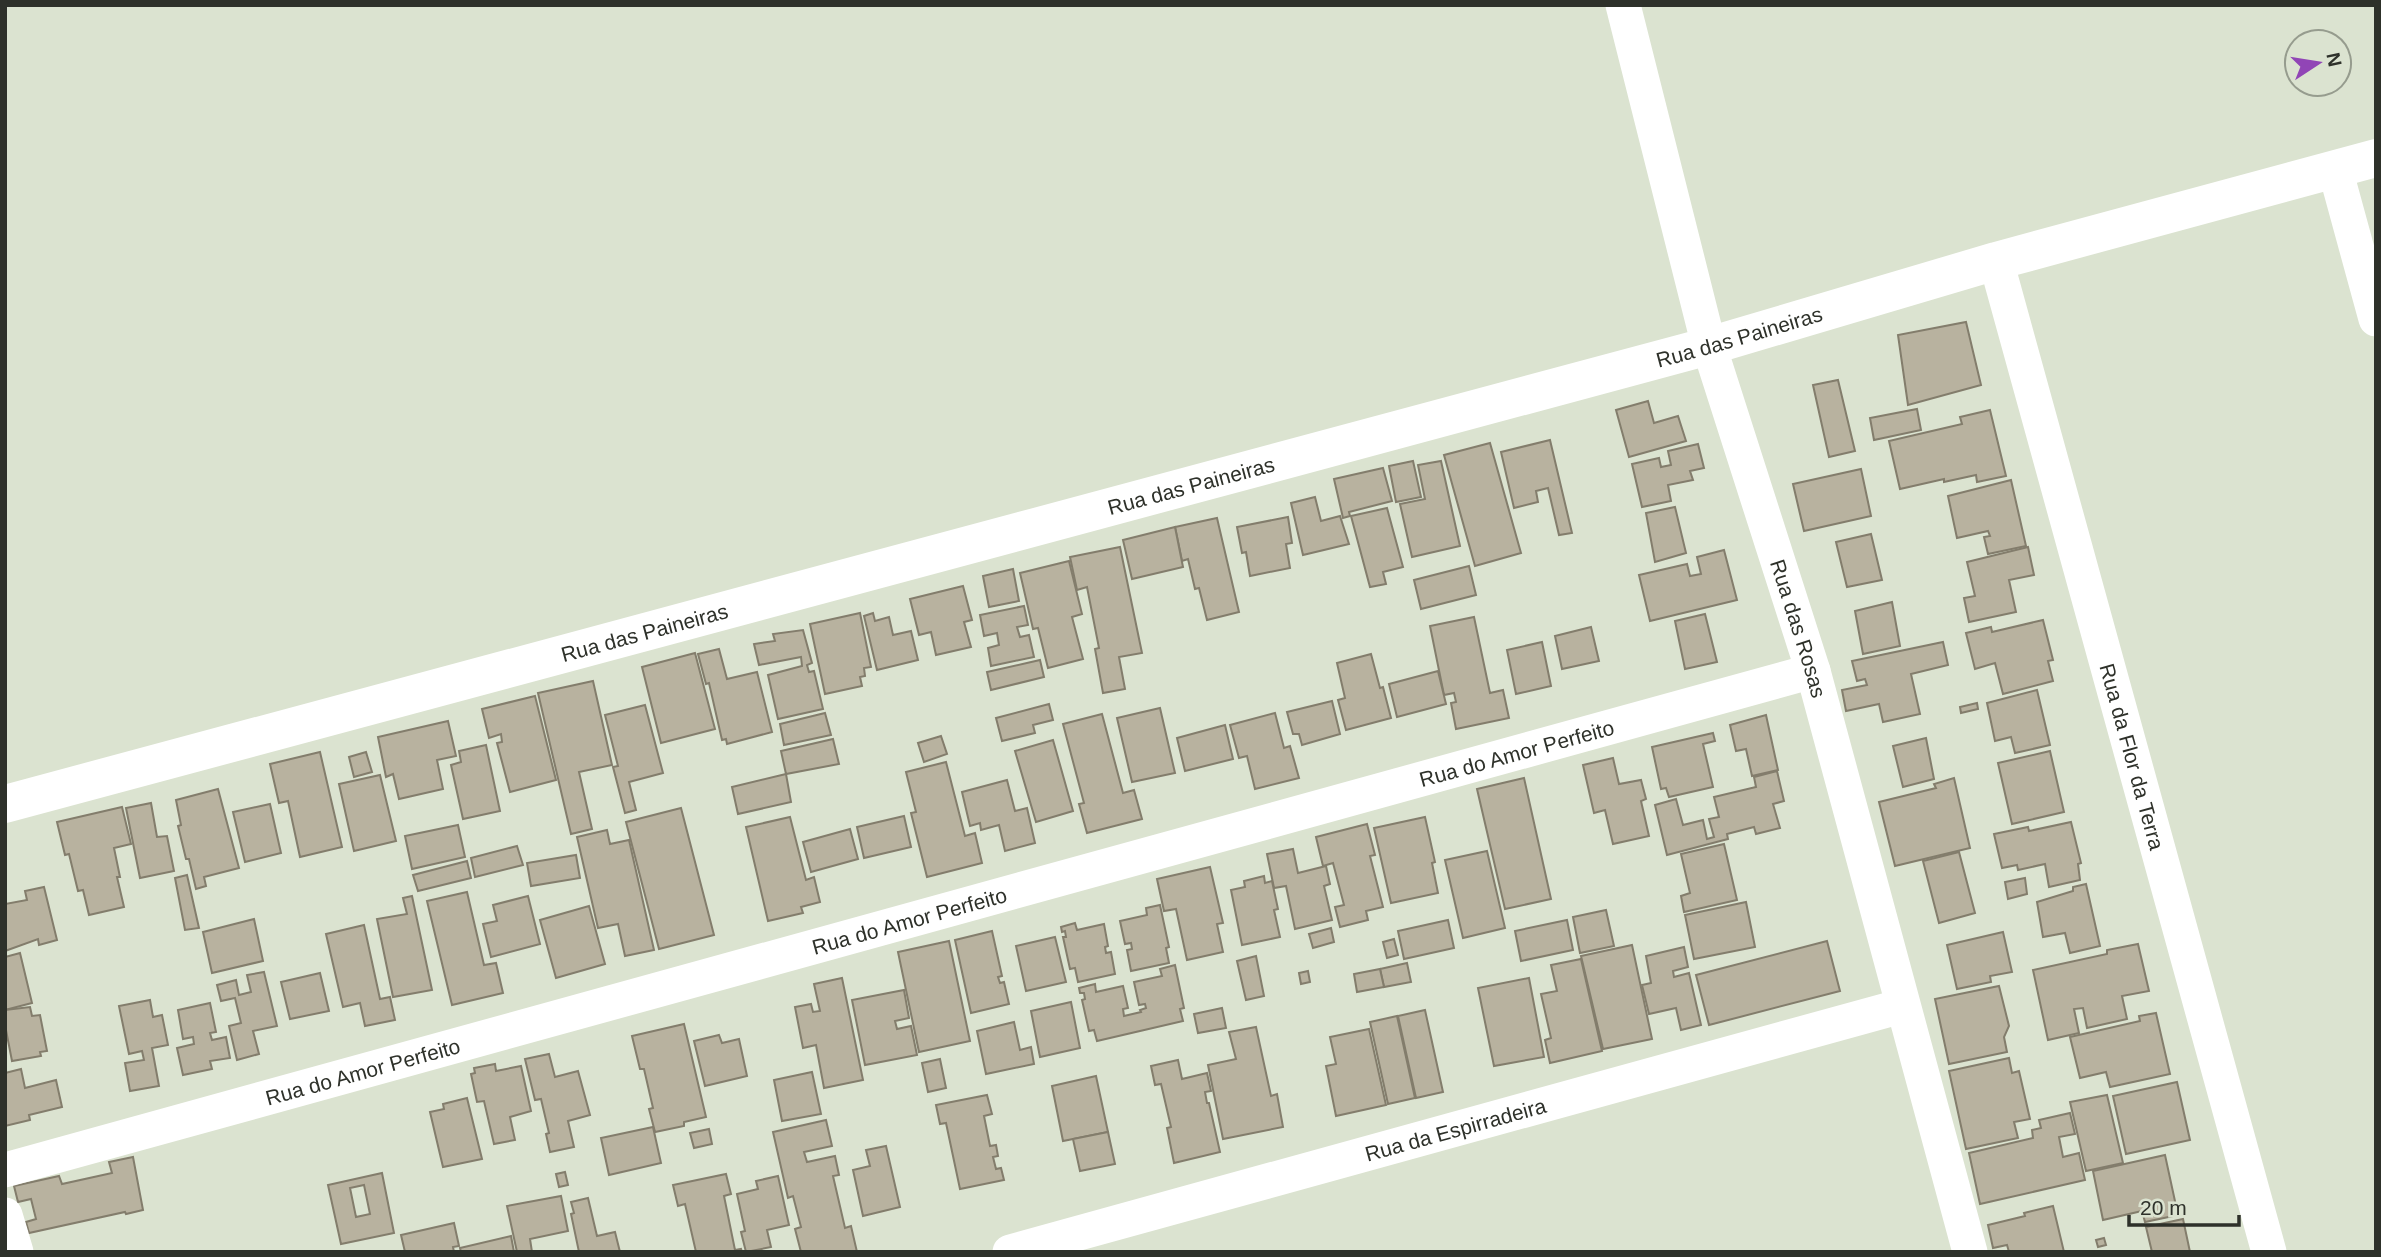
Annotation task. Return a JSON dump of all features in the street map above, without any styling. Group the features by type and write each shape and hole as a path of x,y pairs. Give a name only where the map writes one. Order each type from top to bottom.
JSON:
{"street":[{"name":"Rua das Rosas","path":"1623,5 1709,346 1813,671 1970,1252"},
{"name":"Rua das Paineiras","path":"5,804 1709,346 1996,261 2376,158"},
{"path":"2335,169 2376,319"},
{"name":"Rua da Flor da Terra","path":"1996,261 2269,1252"},
{"name":"Rua do Amor Perfeito","path":"5,1170 1813,671"},
{"name":"Rua da Espirradeira","path":"1010,1252 1902,1006"},
{"path":"5,1214 16,1252"}],"building":[{"path":"1966,322 1981,385 1908,405 1898,335"},
{"path":"1838,380 1855,451 1829,457 1813,385"},
{"path":"1648,401 1654,423 1678,416 1686,441 1629,457 1616,410"},
{"path":"1917,409 1921,430 1874,440 1870,418"},
{"path":"1990,410 2006,476 1977,482 1976,475 1900,489 1889,441 1962,424 1960,417"},
{"path":"1550,440 1572,533 1559,535 1548,488 1536,491 1538,502 1514,508 1501,452"},
{"path":"1490,443 1521,553 1475,566 1444,455"},
{"path":"1698,444 1704,468 1690,471 1693,480 1668,485 1671,501 1642,507 1632,464 1659,458 1661,467 1671,465 1668,451"},
{"path":"1413,461 1421,497 1396,502 1389,466"},
{"path":"1441,461 1460,546 1412,557 1400,504 1425,499 1418,465"},
{"path":"1383,468 1392,501 1349,512 1350,516 1343,518 1334,479"},
{"path":"1861,469 1871,516 1804,531 1793,484"},
{"path":"2011,480 2026,546 1988,554 1984,537 1990,536 1988,531 1957,538 1948,496"},
{"path":"1315,497 1321,521 1340,516 1349,544 1303,555 1291,503"},
{"path":"1675,507 1686,553 1655,562 1646,513"},
{"path":"1387,508 1403,567 1383,572 1386,584 1370,587 1351,516"},
{"path":"1288,517 1292,543 1286,544 1290,568 1250,576 1246,552 1242,553 1237,527"},
{"path":"1217,518 1239,612 1207,620 1199,588 1195,589 1188,559 1182,561 1175,527"},
{"path":"1175,527 1183,567 1132,579 1123,540"},
{"path":"1871,534 1882,580 1847,587 1836,542"},
{"path":"1120,547 1142,653 1119,657 1125,689 1103,693 1095,649 1099,648 1087,587 1077,590 1070,557"},
{"path":"2028,547 2034,575 2009,580 2016,612 1969,622 1964,598 1975,596 1967,562"},
{"path":"1724,550 1737,600 1650,621 1639,575 1687,564 1690,576 1701,574 1697,557"},
{"path":"1069,561 1082,614 1072,617 1083,659 1048,668 1038,628 1033,629 1020,573"},
{"path":"1469,566 1476,595 1421,609 1414,580"},
{"path":"1013,569 1019,601 989,607 983,576"},
{"path":"963,586 972,620 964,622 971,647 936,655 931,632 919,635 910,599"},
{"path":"1892,602 1900,646 1863,654 1855,611"},
{"path":"1024,606 1028,625 1017,627 1020,637 1029,635 1034,657 991,666 988,648 999,645 997,633 984,636 980,615"},
{"path":"860,613 871,667 864,668 865,676 860,677 862,686 825,694 810,624"},
{"path":"873,613 875,621 889,617 893,635 911,631 918,660 877,670 864,616"},
{"path":"1705,614 1717,662 1685,669 1675,621"},
{"path":"1474,617 1490,693 1503,690 1509,718 1456,729 1451,703 1456,702 1454,693 1444,695 1430,626"},
{"path":"2043,620 2053,660 2048,661 2053,681 2003,694 1995,663 1975,669 1966,633 1991,627 1992,632"},
{"path":"1591,627 1599,661 1562,669 1555,636"},
{"path":"803,630 812,663 807,665 809,672 814,671 823,709 778,719 768,675 802,666 801,657 759,665 754,644 775,641 773,634"},
{"path":"1542,642 1551,686 1516,694 1507,650"},
{"path":"1943,642 1948,665 1911,674 1920,714 1883,722 1879,704 1846,711 1842,690 1867,685 1865,679 1857,681 1852,661"},
{"path":"719,649 727,679 757,672 772,732 727,744 726,739 722,740 709,683 706,684 698,654"},
{"path":"695,653 715,729 661,743 642,667"},
{"path":"1371,654 1391,718 1346,730 1338,700 1345,698 1337,663"},
{"path":"1040,660 1044,677 991,690 987,672"},
{"path":"1438,671 1446,704 1397,717 1389,684"},
{"path":"593,681 612,765 579,772 592,829 571,834 538,693"},
{"path":"2037,690 2050,745 2015,753 2011,737 1995,741 1987,703"},
{"path":"535,696 556,780 510,792 497,743 502,742 501,734 489,738 482,709"},
{"path":"1332,701 1340,734 1302,745 1299,734 1293,734 1287,712"},
{"path":"1977,703 1978,709 1961,713 1960,707"},
{"path":"1049,704 1053,720 1033,725 1035,733 1002,741 996,718"},
{"path":"645,705 663,773 629,782 636,810 625,813 613,767 618,766 605,715"},
{"path":"1160,708 1175,773 1132,782 1117,718"},
{"path":"825,713 831,735 784,745 780,724"},
{"path":"1275,713 1284,748 1290,746 1299,778 1255,789 1247,756 1239,758 1230,725"},
{"path":"1102,714 1123,793 1134,790 1142,819 1087,833 1079,804 1084,803 1063,724"},
{"path":"1766,715 1778,770 1752,776 1746,749 1736,751 1730,725"},
{"path":"448,721 456,756 437,760 443,789 399,799 393,774 386,777 378,737"},
{"path":"1225,725 1233,759 1185,771 1177,738"},
{"path":"1713,733 1715,741 1703,744 1713,787 1669,797 1666,788 1661,789 1652,747"},
{"path":"941,736 947,754 924,762 918,743"},
{"path":"1926,738 1934,779 1903,787 1893,746"},
{"path":"833,739 839,764 786,774 781,751"},
{"path":"1053,740 1073,811 1036,822 1015,751"},
{"path":"486,745 500,811 463,819 451,765 461,762 459,751"},
{"path":"2050,751 2064,812 2012,824 1998,763"},
{"path":"320,752 342,847 300,857 288,801 279,803 270,764"},
{"path":"366,752 372,772 354,777 349,757"},
{"path":"1613,758 1619,784 1641,780 1646,799 1641,801 1649,836 1613,844 1605,810 1594,813 1583,765"},
{"path":"946,762 965,836 975,833 982,863 927,877 911,813 916,812 906,772"},
{"path":"1777,771 1784,801 1773,804 1780,828 1756,834 1754,827 1727,834 1728,839 1667,855 1655,805 1676,799 1683,825 1703,820 1707,839 1714,837 1709,819 1719,817 1714,797 1756,787 1754,777"},
{"path":"786,774 791,802 738,814 732,787"},
{"path":"380,775 396,841 354,851 339,784"},
{"path":"1524,778 1551,899 1505,909 1477,789"},
{"path":"1954,778 1970,848 1895,866 1879,802 1936,788 1934,784"},
{"path":"1007,780 1015,811 1027,808 1035,843 1005,851 999,825 981,830 980,823 970,826 962,792"},
{"path":"218,789 239,868 204,877 206,886 196,889 178,826 181,825 176,800"},
{"path":"151,803 157,837 167,836 174,871 140,878 126,808"},
{"path":"270,804 281,853 245,862 233,812"},
{"path":"122,807 131,844 114,848 124,907 89,915 83,890 78,891 69,854 65,855 57,822"},
{"path":"681,808 714,935 659,949 626,822"},
{"path":"904,816 911,847 864,858 857,827"},
{"path":"790,817 806,880 814,877 820,902 801,907 803,913 768,921 746,827"},
{"path":"1425,817 1435,862 1432,863 1438,893 1391,903 1374,828"},
{"path":"2071,822 2081,863 2078,864 2080,880 2049,887 2045,864 2018,870 2017,865 2002,868 1994,834 2028,827 2029,831"},
{"path":"1367,824 1375,855 1370,856 1383,907 1366,911 1368,920 1340,927 1335,907 1344,905 1333,863 1323,866 1316,837"},
{"path":"458,825 465,857 412,869 405,836"},
{"path":"850,829 858,859 811,872 803,842"},
{"path":"607,830 610,844 629,840 654,950 625,956 618,924 598,928 577,837"},
{"path":"1724,844 1737,900 1684,912 1681,896 1690,893 1681,854"},
{"path":"517,846 523,865 475,877 471,858"},
{"path":"1293,849 1298,873 1326,866 1330,884 1324,886 1332,920 1295,929 1286,886 1274,888 1267,854"},
{"path":"1487,851 1505,928 1463,938 1445,860"},
{"path":"1959,852 1975,913 1939,923 1923,861"},
{"path":"576,855 580,878 531,886 527,863"},
{"path":"467,861 471,878 418,891 413,875"},
{"path":"1210,867 1223,923 1217,924 1223,952 1187,960 1176,909 1164,911 1157,879"},
{"path":"187,875 199,928 185,930 175,878"},
{"path":"1264,876 1265,883 1272,881 1278,909 1274,910 1280,937 1242,945 1231,890 1245,887 1244,881"},
{"path":"2025,878 2027,894 2008,899 2005,882"},
{"path":"2086,884 2100,946 2070,953 2065,933 2043,937 2037,902"},
{"path":"44,887 57,940 39,945 38,939 5,951 5,904 27,900 25,891"},
{"path":"467,892 484,965 496,963 503,993 452,1005 427,901"},
{"path":"412,896 432,990 393,997 377,919 407,914 403,898"},
{"path":"528,896 540,944 491,957 483,924 497,921 493,905"},
{"path":"1746,902 1755,947 1694,959 1685,915"},
{"path":"1160,905 1169,947 1166,948 1169,963 1131,971 1127,950 1132,949 1131,943 1125,944 1120,921 1147,915 1146,908"},
{"path":"589,906 605,964 556,978 540,920"},
{"path":"1606,910 1614,946 1580,953 1573,917"},
{"path":"254,919 263,961 212,973 203,932"},
{"path":"1448,920 1454,948 1404,959 1398,931"},
{"path":"1567,920 1573,950 1521,961 1515,931"},
{"path":"1075,923 1077,930 1104,924 1108,946 1105,947 1106,953 1111,952 1115,974 1078,982 1075,968 1070,969 1063,937 1066,937 1065,931 1062,932 1061,927"},
{"path":"364,925 380,999 390,997 395,1020 365,1026 360,1003 343,1007 326,934"},
{"path":"1331,928 1334,942 1313,948 1309,934"},
{"path":"992,931 1002,976 998,977 1000,983 1004,982 1009,1004 971,1013 955,940"},
{"path":"2003,932 2012,972 1990,976 1991,982 1957,989 1947,945"},
{"path":"1055,937 1066,982 1026,991 1016,946"},
{"path":"1394,939 1398,955 1387,958 1383,942"},
{"path":"949,941 970,1041 919,1052 898,952"},
{"path":"1827,941 1840,991 1709,1025 1696,975"},
{"path":"2138,944 2149,991 2122,996 2127,1019 2087,1028 2083,1008 2074,1009 2079,1033 2048,1040 2033,970 2107,954 2107,950"},
{"path":"1632,945 1652,1039 1603,1049 1581,956"},
{"path":"1684,947 1688,967 1673,971 1674,977 1689,973 1701,1025 1681,1030 1676,1008 1649,1014 1642,985 1651,983 1646,956"},
{"path":"20,953 32,1003 5,1010 5,957"},
{"path":"1256,956 1264,996 1246,1000 1237,961"},
{"path":"1581,959 1602,1051 1550,1063 1545,1040 1551,1038 1541,994 1557,991 1551,965"},
{"path":"1407,963 1411,982 1384,987 1380,969"},
{"path":"1175,965 1184,1008 1180,1009 1183,1021 1097,1041 1094,1030 1089,1031 1082,1000 1085,999 1084,993 1080,993 1079,988 1095,984 1096,992 1123,986 1128,1008 1123,1009 1124,1016 1141,1012 1140,1010 1146,1008 1145,1004 1139,1005 1134,982 1162,976 1160,969"},
{"path":"1380,969 1384,987 1357,992 1354,974"},
{"path":"1308,971 1310,982 1301,984 1299,973"},
{"path":"264,972 277,1026 253,1031 259,1054 237,1060 229,1026 241,1023 235,998 221,1001 217,985 236,980 239,995 251,992 247,975"},
{"path":"320,973 329,1011 290,1019 281,982"},
{"path":"842,978 863,1080 824,1088 816,1045 803,1048 795,1007 811,1004 813,1012 820,1011 814,984"},
{"path":"1529,978 1544,1057 1494,1066 1478,988"},
{"path":"1999,986 2009,1026 2004,1037 2007,1052 1949,1064 1935,999"},
{"path":"904,990 909,1018 895,1021 897,1029 911,1026 917,1055 865,1065 852,1000"},
{"path":"150,1000 153,1017 162,1015 168,1045 152,1048 159,1086 130,1091 125,1063 144,1060 142,1051 129,1054 119,1006"},
{"path":"1071,1002 1080,1048 1040,1057 1031,1011"},
{"path":"210,1003 216,1032 210,1033 212,1040 226,1037 230,1058 210,1061 212,1069 183,1075 177,1048 194,1044 193,1037 183,1039 178,1010"},
{"path":"30,1007 32,1016 40,1015 47,1051 40,1052 41,1056 12,1061 5,1010"},
{"path":"1222,1008 1226,1028 1198,1033 1194,1014"},
{"path":"1425,1010 1443,1092 1416,1098 1398,1016"},
{"path":"2156,1013 2170,1074 2110,1087 2106,1072 2080,1078 2070,1037 2140,1021 2139,1016"},
{"path":"1397,1016 1415,1098 1388,1104 1370,1022"},
{"path":"1014,1022 1020,1050 1031,1047 1034,1064 986,1074 977,1031"},
{"path":"684,1024 706,1117 684,1122 684,1126 655,1132 649,1109 653,1108 644,1069 640,1069 632,1036"},
{"path":"1256,1027 1271,1096 1277,1094 1283,1127 1223,1139 1208,1065 1236,1059 1229,1032"},
{"path":"1369,1029 1386,1105 1336,1116 1326,1066 1336,1064 1330,1037"},
{"path":"719,1035 722,1043 739,1039 747,1076 705,1086 694,1041"},
{"path":"549,1054 555,1077 578,1071 590,1115 568,1121 574,1147 550,1152 546,1134 549,1133 541,1099 535,1100 525,1059"},
{"path":"2009,1058 2012,1073 2019,1071 2030,1119 2014,1122 2018,1138 1966,1149 1949,1071"},
{"path":"940,1059 946,1088 928,1092 922,1063"},
{"path":"1178,1060 1182,1079 1207,1073 1211,1091 1205,1092 1220,1152 1174,1163 1167,1128 1171,1127 1161,1084 1155,1085 1151,1066"},
{"path":"495,1064 496,1071 521,1066 531,1111 510,1117 515,1140 494,1144 484,1101 477,1102 471,1074 475,1073 474,1068"},
{"path":"21,1069 25,1088 56,1080 62,1107 29,1115 30,1120 5,1126 5,1073"},
{"path":"812,1072 821,1114 782,1121 774,1080"},
{"path":"1096,1076 1108,1132 1063,1141 1052,1086"},
{"path":"2177,1082 2190,1140 2126,1154 2113,1096"},
{"path":"987,1095 992,1114 984,1116 990,1146 996,1145 998,1156 993,1157 996,1169 1001,1168 1004,1180 960,1189 946,1123 940,1124 936,1105"},
{"path":"2107,1095 2123,1163 2086,1171 2070,1102"},
{"path":"467,1098 482,1159 443,1167 430,1112 444,1109 443,1104"},
{"path":"2070,1113 2075,1134 2059,1137 2063,1157 2079,1153 2085,1180 1980,1204 1969,1153 2033,1138 2032,1130 2041,1128 2039,1120"},
{"path":"826,1120 832,1146 804,1152 807,1162 835,1156 839,1175 833,1176 845,1228 851,1226 857,1252 801,1252 795,1229 801,1227 793,1196 788,1198 773,1132"},
{"path":"653,1127 661,1163 609,1175 601,1138"},
{"path":"709,1129 712,1144 694,1148 690,1133"},
{"path":"1108,1132 1115,1164 1080,1171 1073,1139"},
{"path":"886,1146 900,1207 863,1216 853,1170 870,1166 866,1150"},
{"path":"2165,1155 2178,1215 2145,1222 2142,1211 2103,1220 2093,1171"},
{"path":"133,1157 143,1210 29,1233 26,1222 36,1219 31,1199 18,1202 14,1186 59,1176 62,1184 112,1173 109,1162"},
{"path":"565,1172 568,1185 559,1187 556,1174"},
{"path":"382,1173 394,1233 341,1244 328,1185","holes":["364,1185 370,1214 356,1217 350,1188"]},
{"path":"726,1174 731,1194 724,1196 735,1250 741,1249 742,1252 696,1252 685,1204 678,1206 673,1185"},
{"path":"778,1176 789,1225 767,1230 771,1247 746,1252 741,1232 745,1231 737,1194 758,1189 756,1181"},
{"path":"561,1196 568,1231 530,1239 532,1252 517,1252 507,1206"},
{"path":"588,1198 597,1236 615,1232 620,1252 579,1252 571,1202"},
{"path":"2053,1206 2064,1252 2009,1252 2007,1245 1993,1248 1988,1225"},
{"path":"2183,1219 2190,1252 2152,1252 2146,1227"},
{"path":"454,1223 459,1246 453,1247 454,1252 405,1252 401,1235"},
{"path":"511,1236 514,1252 461,1252 460,1248"},
{"path":"2104,1238 2106,1245 2098,1247 2096,1240"}]}
